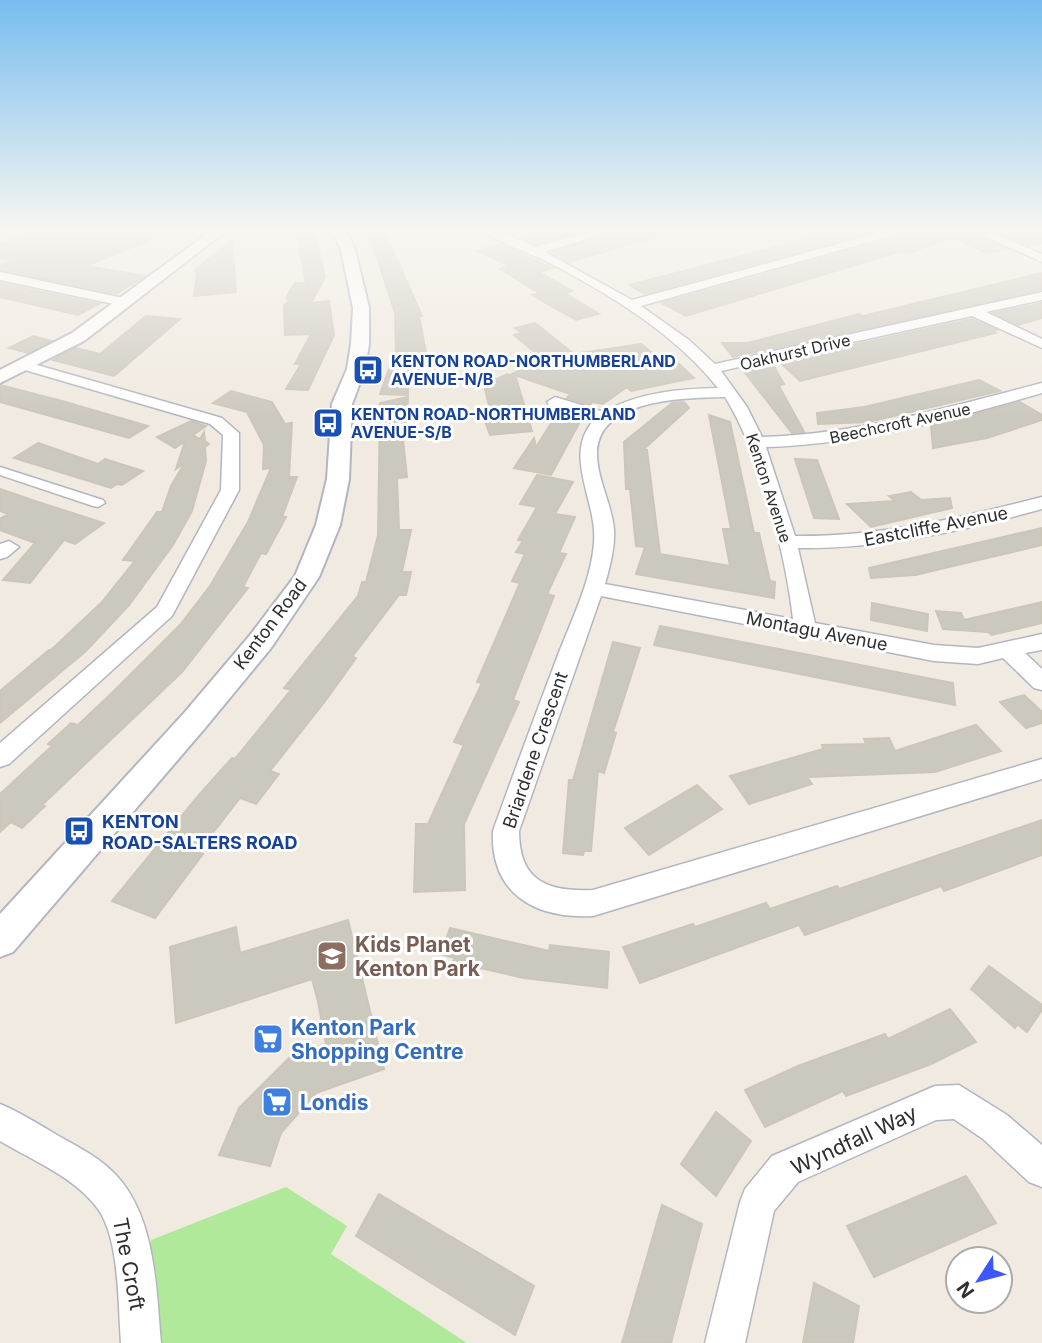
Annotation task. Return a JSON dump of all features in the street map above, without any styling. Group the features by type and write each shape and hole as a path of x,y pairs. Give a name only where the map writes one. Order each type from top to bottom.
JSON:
{"street":[{"path":"78,293 122,302"},
{"path":"0,377 78,337 135,293"},
{"name":"Kenton Road","path":"0,940 195,720 261,641 307,576 328,525 338,479 342,404 356,369 360,344 361,309 357,293"},
{"name":"Kenton Avenue","path":"608,293 630,305 712,369 730,392 757,442 787,542 805,629"},
{"path":"630,305 675,293"},
{"name":"Oakhurst Drive","path":"712,369 1042,296"},
{"path":"973,312 1042,344"},
{"path":"0,757 164,611 230,490 233,455 231,433 216,421 23,365"},
{"name":"Beechcroft Avenue","path":"757,442 803,443 905,425 1042,388"},
{"path":"555,402 607,418 625,408 652,400 687,394 730,392"},
{"name":"Briardene Crescent","path":"607,418 598,426 589,445 588,458 606,526 602,557 506,831 505,853 514,875 535,894 563,904 593,903 1042,769"},
{"path":"0,471 98,503"},
{"name":"Eastcliffe Avenue","path":"787,542 857,542 913,535 1042,503"},
{"name":"Montagu Avenue","path":"593,588 959,656 1008,650 1042,642"},
{"path":"1008,650 1042,682"},
{"name":"Wyndfall Way","path":"725,1343 758,1202 785,1169 935,1102 959,1102 995,1127 1042,1169"},
{"name":"The Croft","path":"0,1121 102,1185 120,1211 134,1265 141,1343"}],"green space":[{"path":"286,1187 347,1226 331,1254 467,1343 151,1343 151,1240"}],"building":[{"path":"0,293 46,293 99,304 78,315 0,297"},
{"path":"194,293 229,293 194,296"},
{"path":"289,293 317,293 311,303 329,301 334,335 308,390 286,389 301,364 295,364 311,334 285,335 284,305 288,303"},
{"path":"388,293 412,293 422,316 419,316 426,353 423,353 416,377 408,376 408,395 380,394 396,350 395,313"},
{"path":"565,293 599,314 576,320 532,295"},
{"path":"699,293 764,293 686,316 662,303"},
{"path":"960,293 1030,293 767,350 762,346 765,350 733,357 722,343 748,343 859,314 863,316"},
{"path":"1042,303 1042,318 1018,325 994,313"},
{"path":"146,316 180,319 114,376 53,360 76,348 100,354"},
{"path":"972,319 997,330 992,332 995,333 800,381 779,361"},
{"path":"535,323 574,354 641,344 668,365 678,363 694,378 631,391 627,387 603,404 592,402 590,405 567,398 570,394 512,374 543,359 514,335 521,333 515,328"},
{"path":"33,336 51,341 28,353 9,348"},
{"path":"772,363 784,384 779,386 804,432 792,433 742,369"},
{"path":"507,374 516,378 532,431 490,435 483,415 491,414 484,385"},
{"path":"979,380 1000,391 868,422 818,424 817,413 864,407"},
{"path":"0,385 148,426 129,438 0,402"},
{"path":"231,391 272,402 285,424 292,423 289,477 297,477 282,517 286,517 266,554 261,553 243,587 248,588 182,672 42,805 45,806 22,828 11,822 0,832 0,794 52,746 48,744 71,723 78,725 180,625 210,586 248,522 271,468 263,469 264,445 247,412 213,403"},
{"path":"408,397 406,439 403,439 407,477 397,478 399,530 411,530 402,572 411,572 406,595 399,595 352,657 356,658 326,700 270,771 279,774 256,804 240,798 198,852 203,854 155,918 112,901 198,796 232,758 235,759 291,690 284,688 358,596 362,582 366,582 378,535 380,403"},
{"path":"684,402 689,408 644,449 647,450 660,554 730,566 723,529 731,529 709,415 730,422 754,533 759,533 770,581 775,582 774,598 636,574 645,547 636,546 630,489 626,489 624,442 672,403"},
{"path":"1020,402 1042,415 1042,420 987,438 933,448 931,426"},
{"path":"559,411 582,418 551,475 514,468 534,438 536,447"},
{"path":"191,421 206,426 193,435 200,439 204,432 205,441 209,444 205,447 206,461 192,511 173,545 129,605 86,651 0,723 0,691 51,650 102,602 135,561 123,560 157,512 162,512 171,486 185,462 176,469 185,441 175,448 157,437"},
{"path":"38,443 98,464 105,459 143,471 122,485 117,484 111,488 14,458"},
{"path":"795,459 817,460 839,519 814,518"},
{"path":"537,475 573,482 555,514 575,517 559,553 566,554 547,594 554,596 513,700 519,702 464,824 465,890 414,892 416,824 428,824 464,745 454,742 482,683 477,682 520,583 512,581 525,554 516,552 523,541 518,540 537,507 520,504"},
{"path":"0,489 104,523 75,544 64,540 30,583 3,580 35,543 0,530 0,519 8,514 0,511"},
{"path":"911,492 921,500 950,498 952,508 871,527 847,504 895,501 889,496"},
{"path":"1042,528 1042,545 915,575 871,578 869,568"},
{"path":"1042,602 1042,623 992,635 988,632 943,629 936,611 961,613 964,620"},
{"path":"872,603 928,614 927,631 871,620"},
{"path":"660,626 953,683 955,705 654,645"},
{"path":"613,642 640,648 613,732 616,733 604,773 598,771 591,851 584,851 583,855 563,853 569,780 573,780"},
{"path":"1024,695 1042,712 1042,723 1026,728 1000,702"},
{"path":"976,725 1001,751 935,772 807,777 812,784 749,804 730,776 823,749 822,745 866,744 864,739 889,738 895,751"},
{"path":"697,785 722,809 649,855 625,828"},
{"path":"1042,820 1042,855 944,891 941,886 805,935 799,925 640,983 623,947 766,903 770,909 837,886 839,889"},
{"path":"348,920 384,1069 316,1093 281,1133 270,1166 219,1155 239,1108 292,1055 326,1044 318,1002 312,979 176,1023 170,947 236,927 240,953"},
{"path":"450,928 549,951 550,945 609,952 607,988 524,978 453,962 455,958 441,954"},
{"path":"989,966 1042,1005 1042,1010 1027,1032 1017,1024 1015,1028 971,989"},
{"path":"950,1009 976,1042 931,1064 846,1096 843,1091 765,1127 745,1090 798,1066 885,1034 888,1039"},
{"path":"716,1112 751,1141 716,1196 681,1164"},
{"path":"966,1176 996,1223 874,1277 847,1226"},
{"path":"379,1194 534,1286 515,1335 356,1236"},
{"path":"662,1205 702,1224 671,1343 622,1343"},
{"path":"814,1283 859,1306 853,1343 803,1343"}],"place":[{"name":"KENTON ROAD-NORTHUMBERLAND AVENUE-N/B","path":"368,370"},
{"name":"KENTON ROAD-NORTHUMBERLAND AVENUE-S/B","path":"328,423"},
{"name":"KENTON ROAD-SALTERS ROAD","path":"79,831"},
{"name":"Kids Planet Kenton Park","path":"332,956"},
{"name":"Kenton Park Shopping Centre","path":"268,1039"},
{"name":"Londis","path":"277,1102"}]}
